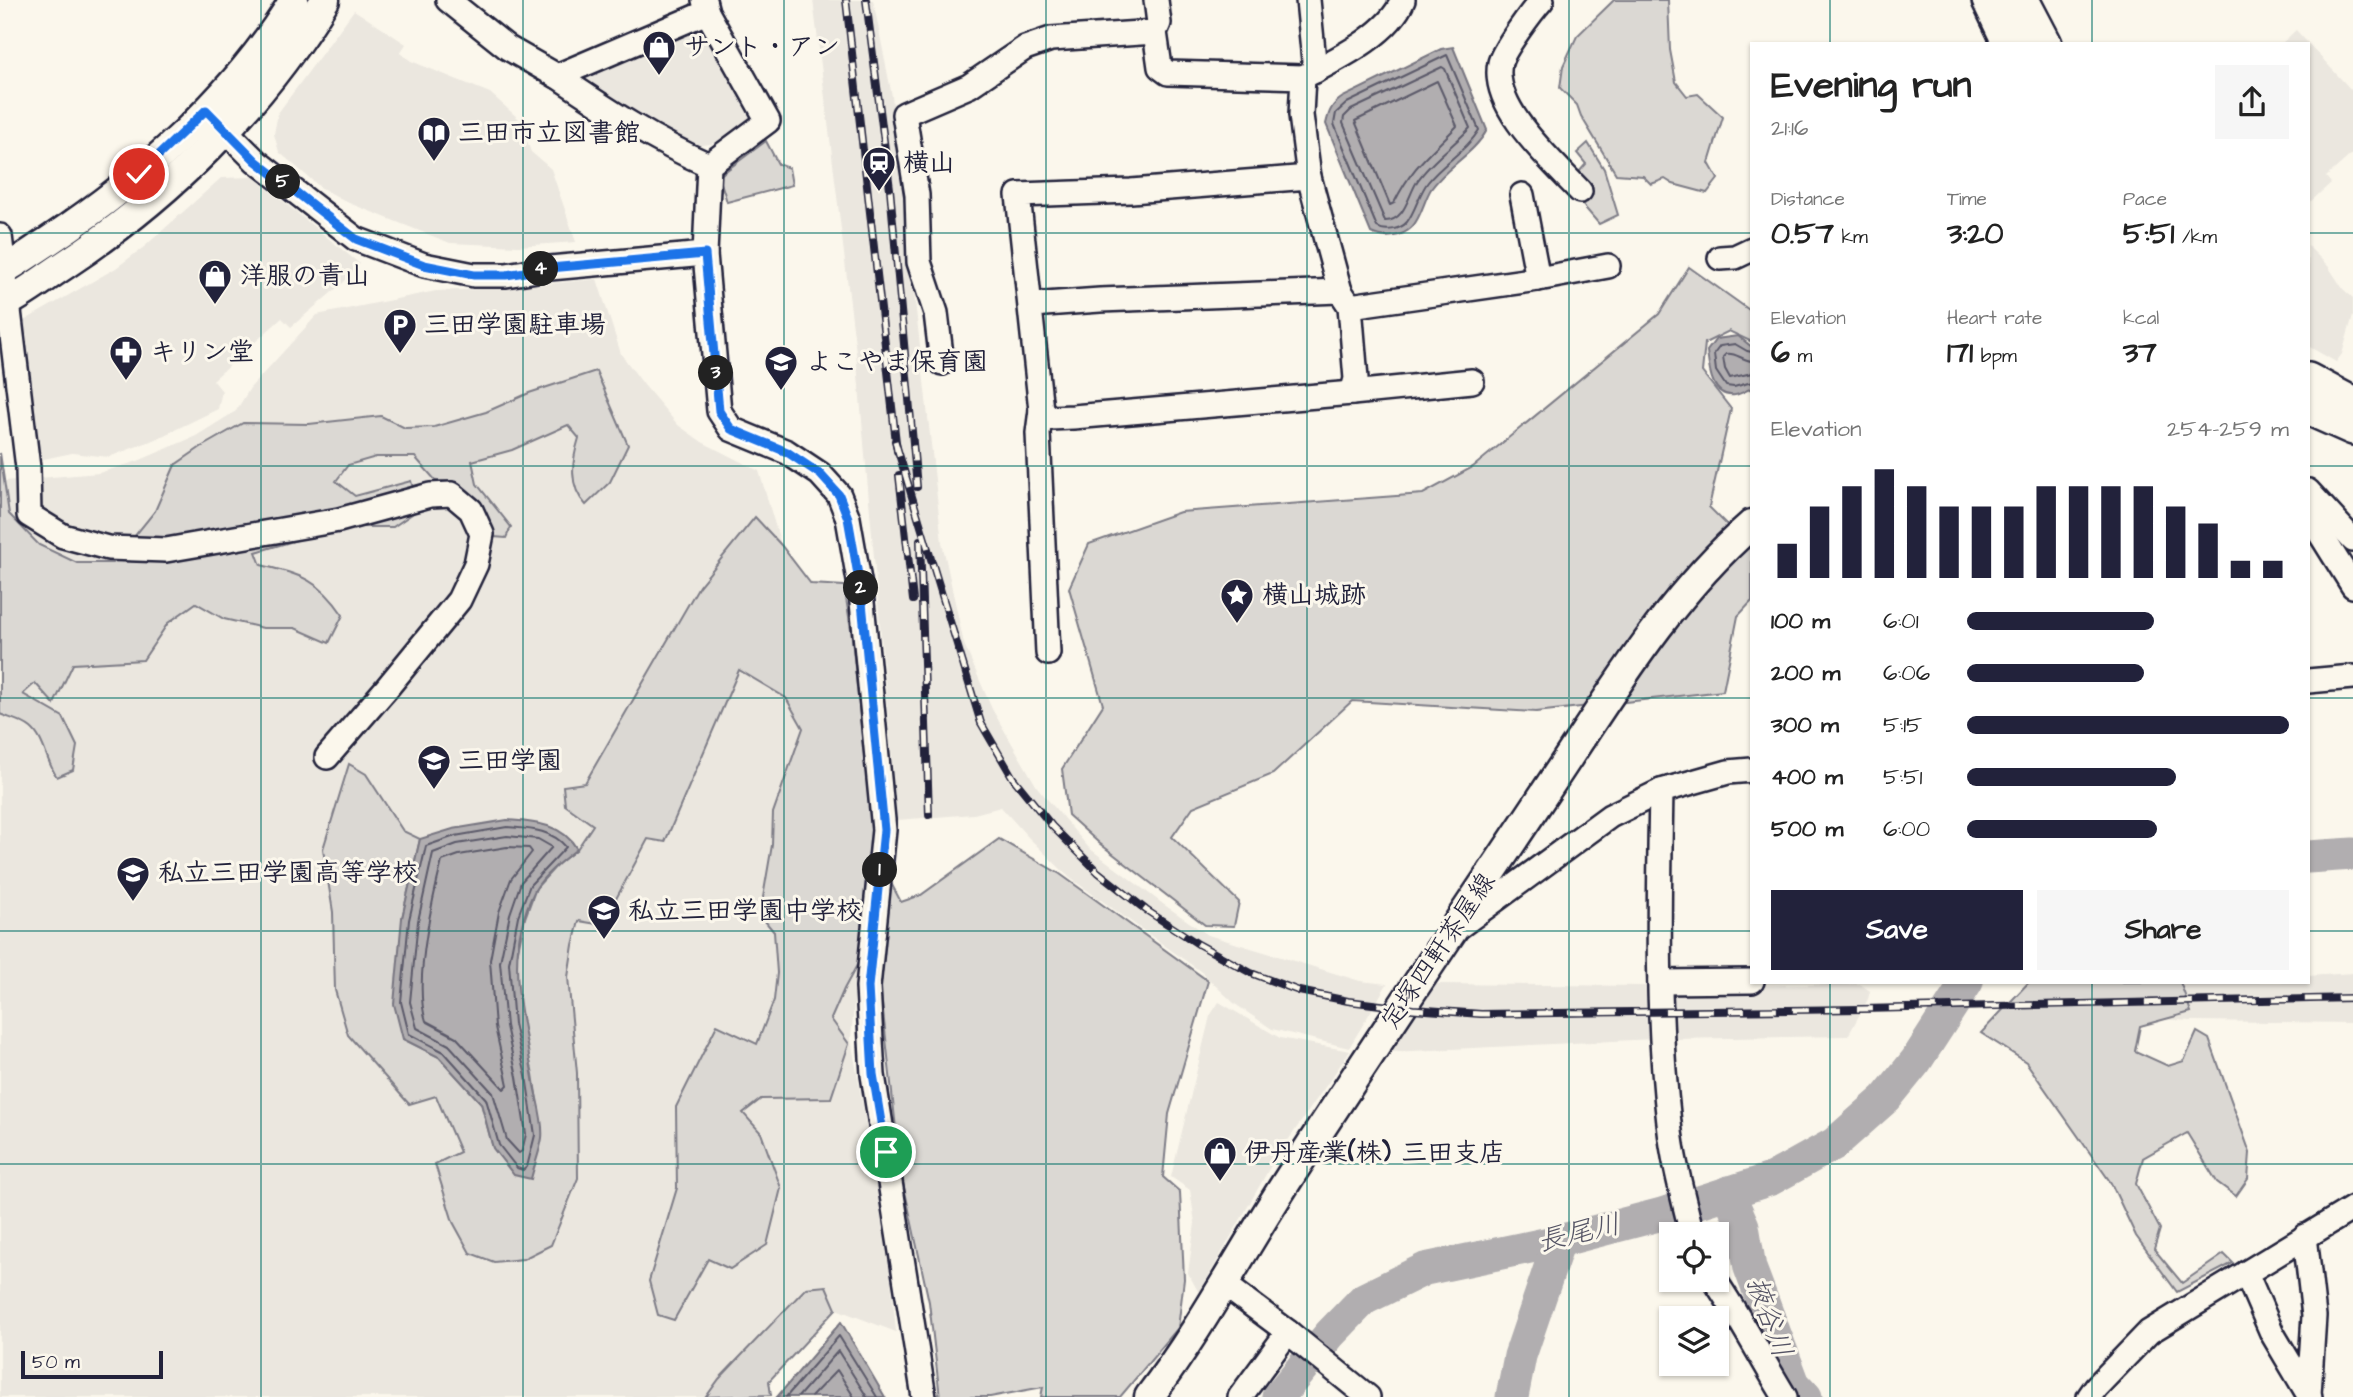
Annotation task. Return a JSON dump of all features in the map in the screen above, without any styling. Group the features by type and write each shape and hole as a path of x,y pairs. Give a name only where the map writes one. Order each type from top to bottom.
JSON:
{"highway":[{"path":"1989,0 2009,42"},
{"path":"2022,0 2044,42"},
{"path":"2310,381 2353,404"},
{"path":"2310,409 2353,428"}],"main road":[{"path":"2,271 79,221 139,174 242,72 294,0"},
{"path":"4,305 91,247 137,212 226,131 267,84 325,0"},
{"name":"定塚四軒茶屋線","path":"1149,1397 1355,1076 1630,666 1695,579 1750,526"}],"street":[{"path":"448,0 508,48 631,126 671,148 709,164"},
{"path":"1156,0 1159,23 1155,32 1160,67 1168,73 1309,74 1348,53 1382,28 1403,0"},
{"path":"1308,0 1309,74 1301,115 1309,177 1345,299 1356,379 1352,393"},
{"path":"1542,0 1529,15 1500,62 1501,86 1507,107 1524,130 1580,191"},
{"path":"556,76 706,6 768,121 709,164"},
{"path":"942,363 936,313 919,262 917,195 904,114 946,98 969,86 1025,48 1051,39 1155,32"},
{"path":"206,110 256,161 356,239 424,265 474,275 506,275 550,268 705,254"},
{"path":"709,164 705,254 719,411 731,429 787,452 820,474 839,495 848,518 861,592 884,830 868,987 873,1074 924,1397"},
{"path":"1048,653 1038,432 1041,410 1018,195 1130,191 1309,177"},
{"path":"1522,195 1538,279"},
{"path":"0,236 4,305 29,468 29,515 63,536 108,548 166,550 339,520 430,495 452,494 471,510 482,534 476,564 459,600 327,757"},
{"path":"1720,258 1735,257 1750,250"},
{"path":"1031,305 1100,300 1345,299 1538,279 1608,266"},
{"path":"1041,410 1050,418 1073,417 1472,381"},
{"path":"2310,493 2353,540"},
{"path":"2310,517 2353,586"},
{"path":"2310,681 2353,677"},
{"path":"1451,933 1611,816 1661,791 1728,772 1750,770"},
{"path":"1661,791 1658,901 1669,1124 1689,1222"},
{"path":"1660,982 1750,981"},
{"path":"2089,1397 2149,1332 2353,1208"},
{"path":"2305,1236 2314,1316 2309,1396"},
{"path":"2246,1273 2272,1333 2309,1396"},
{"path":"1224,1284 1368,1397"},
{"path":"1723,1292 1785,1397"},
{"path":"1240,1397 1288,1332"}],"shaded area":[{"path":"813,0 873,0 892,96 942,542 964,644 992,709 1037,787 1089,848 1163,904 1208,935 1360,981 1387,984 1349,1048 1272,1029 1235,1004 1200,971 1070,878 1001,807 974,814 897,820 856,352"},
{"path":"1614,0 1668,0 1670,50 1676,82 1687,96 1698,94 1723,117 1709,163 1718,179 1707,193 1673,184 1665,179 1651,184 1643,176 1616,174 1577,105 1560,88 1563,66 1577,36"},
{"path":"354,10 406,44 400,53 411,61 490,93 519,119 531,152 551,169 576,242 519,246 450,243 349,203 320,187 279,152 274,134 278,113"},
{"path":"703,21 754,112 752,118 728,136 711,144 683,147 576,82 576,74"},
{"path":"2296,30 2307,42 2283,42"},
{"path":"2310,45 2353,92 2353,153 2326,177 2331,183 2310,202"},
{"path":"766,141 778,164 789,168 792,185 727,202 719,176"},
{"path":"1588,143 1604,169 1618,215 1599,224 1581,203 1590,195 1578,179 1579,172 1586,164 1577,153"},
{"path":"253,177 360,264 344,282 291,327 282,318 213,380 222,391 218,409 156,439 109,457 72,453 39,460 22,322 116,268 144,247 221,178"},
{"path":"2310,248 2353,298 2353,315 2342,354 2336,362 2310,347"},
{"path":"1689,267 1750,311 1750,341 1729,331 1705,343 1702,372 1731,409 1709,507 1726,524 1750,533 1750,603 1738,616 1723,691 1536,712 1352,701 1273,774 1193,807 1172,837 1239,902 1234,926 1205,925 1099,843 1068,815 1062,769 1103,705 1069,588 1089,544 1180,512 1423,494 1473,467 1659,314"},
{"name":"三田学園","path":"597,279 621,354 644,385 678,425 702,442 759,471 781,545 811,584 844,586 851,629 874,851 860,935 851,1039 889,1254 896,1332 836,1309 826,1286 806,1288 719,1379 706,1397 0,1397 0,453 4,481 99,473 138,461 196,436 236,411 250,388 317,315 436,291"},
{"path":"596,371 628,445 610,482 586,505 576,490 573,473 579,438 568,425 512,450 472,461 477,484 511,527 506,538 494,537 465,492 453,483 436,481 415,457 376,457 348,465 336,481 355,496 411,481 419,509 393,527 341,527 256,552 261,565 308,580 326,593 343,615 329,643 295,628 263,628 224,619 196,603 168,623 143,660 73,664 54,704 35,683 23,694 63,717 77,746 73,770 57,777 36,733 24,723 0,714 0,453 9,514 39,545 77,563 113,563 155,511 175,465 243,423 309,424 381,416 405,428 434,427 486,412 529,393"},
{"path":"755,517 811,584 844,586 851,629 874,851 901,902 921,895 999,839 1060,874 1208,981 1169,1114 1163,1177 1180,1192 1184,1279 1178,1328 1120,1397 1041,1397 1043,1387 990,1397 940,1397 929,1302 901,1173 880,985 857,965 831,1019 849,1044 831,1098 761,1099 743,1113 761,1133 781,1188 767,1245 730,1269 708,1259 674,1320 658,1315 649,1281 677,1188 676,1107 717,1025 757,1044 774,1000 777,973 774,932 760,915 772,845 773,813 803,728 786,698 739,670 665,842 648,839 602,925 579,921 568,977 577,1073 578,1178 551,1245 523,1259 494,1262 470,1253 453,1222 435,1164 460,1152 436,1096 409,1104 348,1035 335,990 333,912 323,849 349,764 366,774 403,831 420,839 402,918 403,1039 439,1057 481,1103 493,1148 514,1174 542,1135 533,1074 521,1023 515,964 525,918 536,888 559,863 577,849 593,825 565,805 563,786 585,783 699,586"},
{"path":"2353,973 2353,1023 2142,1018 2140,994 2180,984 2310,984 2310,976"},
{"path":"1436,984 1646,986 1654,1039 1391,1052"},
{"path":"1860,984 1870,991 1848,1036 1673,1039 1671,994 1685,987"},
{"path":"2027,984 2181,984 2191,1012 2140,1026 2135,1051 2168,1066 2184,1061 2197,1032 2209,1039 2250,1153 2248,1179 2236,1196 2217,1182 2187,1133 2143,1158 2136,1184 2160,1229 2154,1249 2182,1283 2224,1254 2233,1263 2177,1292 2136,1236 2111,1183 2026,1062 1981,1033"},
{"path":"1219,1002 1280,1038 1350,1051 1273,1162 1199,1293 1188,1273 1195,1223 1190,1190 1171,1177 1210,1016"},
{"path":"826,1286 836,1309 769,1381 771,1395 706,1397 719,1379 806,1288"}],"water":[{"path":"1453,47 1487,130 1475,146 1437,181 1412,227 1392,236 1371,233 1326,124 1330,112 1343,97 1441,49"},
{"path":"1738,336 1750,345 1750,389 1727,395 1716,387 1707,351 1716,339"},
{"path":"507,820 537,823 555,829 571,840 577,849 549,873 535,890 519,939 518,987 542,1132 531,1179 514,1175 493,1148 481,1103 439,1057 403,1039 394,1004 402,918 420,839 453,829"},
{"path":"841,1322 885,1397 777,1397"}],"waterway":[{"name":"長尾川","path":"2310,857 2353,854"},
{"name":"長尾川","path":"1278,1397 1330,1334 1364,1299 1425,1269 1559,1241 1662,1214 1771,1179 1834,1144 1886,1098 1916,1061 1966,984"},
{"name":"掖谷川","path":"1728,1192 1743,1226 1750,1268 1794,1384 1806,1397"},
{"path":"1512,1397 1520,1356 1559,1241"}],"railway":[{"path":"846,0 897,451"},
{"path":"866,0 890,189 917,487"},
{"path":"895,441 981,723 1013,778 1052,826 1098,872 1146,910 1198,944 1251,973 1299,991 1348,1001 1481,1014 2353,998"},
{"path":"899,475 913,600"},
{"path":"920,540 929,815"}],"place":[{"name":"サント・アン","path":"659,77"},
{"name":"三田市立図書館","path":"434,163"},
{"name":"横山","path":"879,193"},
{"name":"洋服の青山","path":"215,306"},
{"name":"三田学園駐車場","path":"400,355"},
{"name":"キリン堂","path":"126,382"},
{"name":"よこやま保育園","path":"781,392"},
{"name":"横山城跡","path":"1237,625"},
{"name":"三田学園","path":"434,791"},
{"name":"私立三田学園高等学校","path":"133,903"},
{"name":"私立三田学園中学校","path":"604,941"},
{"name":"伊丹産業(株) 三田支店","path":"1220,1183"}],"route":[{"path":"139,174 206,110 256,161 356,239 424,265 474,275 506,275 550,268 705,254 719,411 731,429 787,452 820,474 839,495 848,518 861,592 884,830 868,987 873,1074 886,1152"}]}
